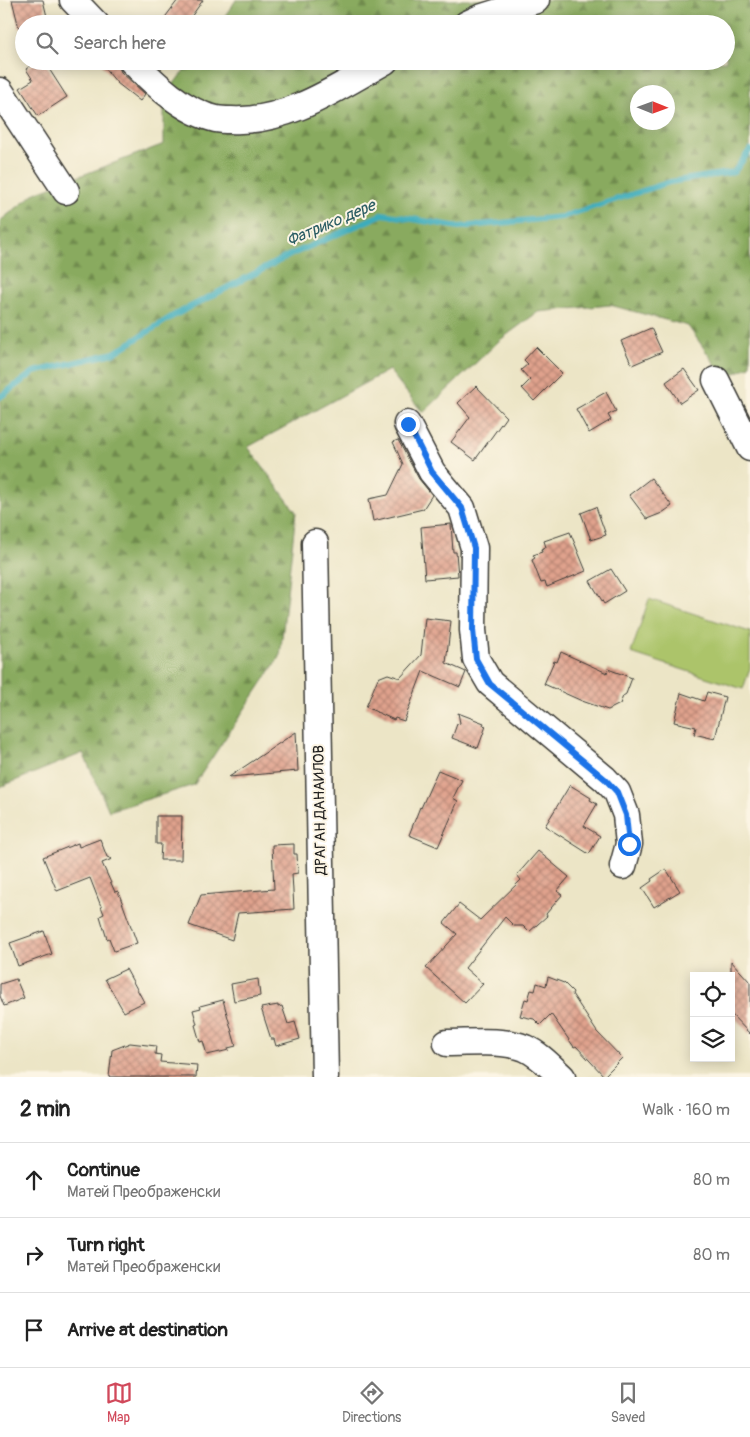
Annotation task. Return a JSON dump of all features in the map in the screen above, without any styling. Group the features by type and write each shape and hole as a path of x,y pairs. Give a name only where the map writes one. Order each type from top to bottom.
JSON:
{"street":[{"path":"73,0 87,15"},
{"path":"489,15 536,0"},
{"path":"141,70 167,94 192,110 216,119 244,121 279,115 320,97 369,70"},
{"path":"0,91 66,191"},
{"path":"716,380 750,448"},
{"path":"408,424 432,472 462,508 474,548 473,630 476,659 490,684 605,779 617,792 626,815 629,844 623,866"},
{"name":"ДРАГАН ДАНАИЛОВ","path":"315,543 325,1077"},
{"path":"447,1043 500,1042 525,1048 544,1060 562,1077"}],"green space":[{"path":"236,0 750,0 750,366 725,378 688,326 610,305 538,312 500,340 423,413 389,370 248,447 296,512 280,656 194,785 109,811 83,753 0,787 0,221 35,193 164,144 164,97 184,70 735,70 735,15 225,15"},
{"path":"649,599 750,632 750,668 743,689 631,653"}],"building":[{"path":"12,0 43,0 47,15 16,15"},
{"path":"178,0 203,0 192,15 167,15"},
{"path":"27,70 50,70 67,97 38,116 20,88 33,80"},
{"path":"106,70 120,70 145,94 140,101 117,83"},
{"path":"651,328 662,352 632,365 621,341"},
{"path":"536,347 562,373 534,401 522,388 530,380 521,370 528,364 524,360"},
{"path":"684,369 699,390 680,403 666,382"},
{"path":"476,386 506,417 475,460 451,442 470,417 458,403"},
{"path":"606,392 616,411 608,415 611,420 589,433 576,409"},
{"path":"398,440 419,479 432,495 423,509 373,521 369,499 388,495 403,464 393,442"},
{"path":"651,478 672,506 662,513 647,519 629,495"},
{"path":"596,507 606,535 591,540 581,513"},
{"path":"451,524 453,552 456,552 458,576 425,579 421,527"},
{"path":"570,532 586,571 547,587 545,582 541,583 532,560 535,558 533,555 542,552 541,549 546,547 544,541"},
{"path":"611,569 625,591 604,604 590,581"},
{"path":"425,618 451,621 446,663 466,672 460,687 423,671 404,721 395,718 394,720 366,707 378,678 388,674 400,678 421,655"},
{"path":"561,652 607,673 608,669 632,678 620,704 608,710 544,684 554,661 557,662"},
{"path":"707,692 725,697 715,739 694,734 696,727 674,722 681,693 704,701"},
{"path":"458,713 484,723 483,725 486,726 478,748 452,738 457,724 460,723"},
{"path":"296,732 298,771 229,777"},
{"path":"438,770 462,780 453,798 458,801 438,847 409,835"},
{"path":"570,785 597,804 584,826 600,836 589,854 545,826"},
{"path":"156,816 182,816 181,860 160,860 161,844 156,844"},
{"path":"100,839 107,857 112,859 102,863 115,892 118,891 137,943 114,951 109,938 107,939 100,916 104,914 90,878 57,891 43,857 78,843 79,847"},
{"path":"294,844 294,854 297,854 298,873 292,874 294,909 238,913 232,940 189,925 201,895 274,889 272,845"},
{"path":"538,851 569,877 557,891 562,895 546,914 547,916 529,932 523,926 514,926 505,917 465,968 483,984 465,1003 426,968 457,934 444,923 459,904 480,920 521,880 517,875"},
{"path":"666,869 680,891 654,907 642,888"},
{"path":"44,931 52,954 18,966 10,943"},
{"path":"731,961 750,982 750,1034 735,1018 735,972 731,972"},
{"path":"126,969 144,1002 124,1012 105,979"},
{"path":"548,977 564,983 573,992 572,994 597,1032 622,1058 604,1076 576,1046 574,1047 551,1014 540,1025 534,1019 520,1016 525,999 528,1000 531,990 535,991 537,983 546,986"},
{"path":"16,979 24,998 4,1006 0,996 0,984"},
{"path":"258,979 260,996 234,1001 231,984"},
{"path":"223,1000 236,1046 228,1048 229,1050 207,1055 203,1041 200,1042 193,1010 201,1008 200,1006"},
{"path":"278,1005 278,1007 282,1006 288,1024 295,1022 300,1039 276,1046 274,1039 271,1039 261,1008"},
{"path":"130,1043 156,1046 155,1054 161,1055 160,1062 197,1065 196,1077 109,1077 112,1050"}],"waterway":[{"name":"Фатрико дере","path":"0,397 34,372 114,353 173,316 290,255 383,214 459,227 562,217 670,182 734,172 750,150"}],"route":[{"path":"408,424 432,472 462,508 474,548 473,630 476,659 490,684 605,779 617,792 626,815 629,844"}]}
